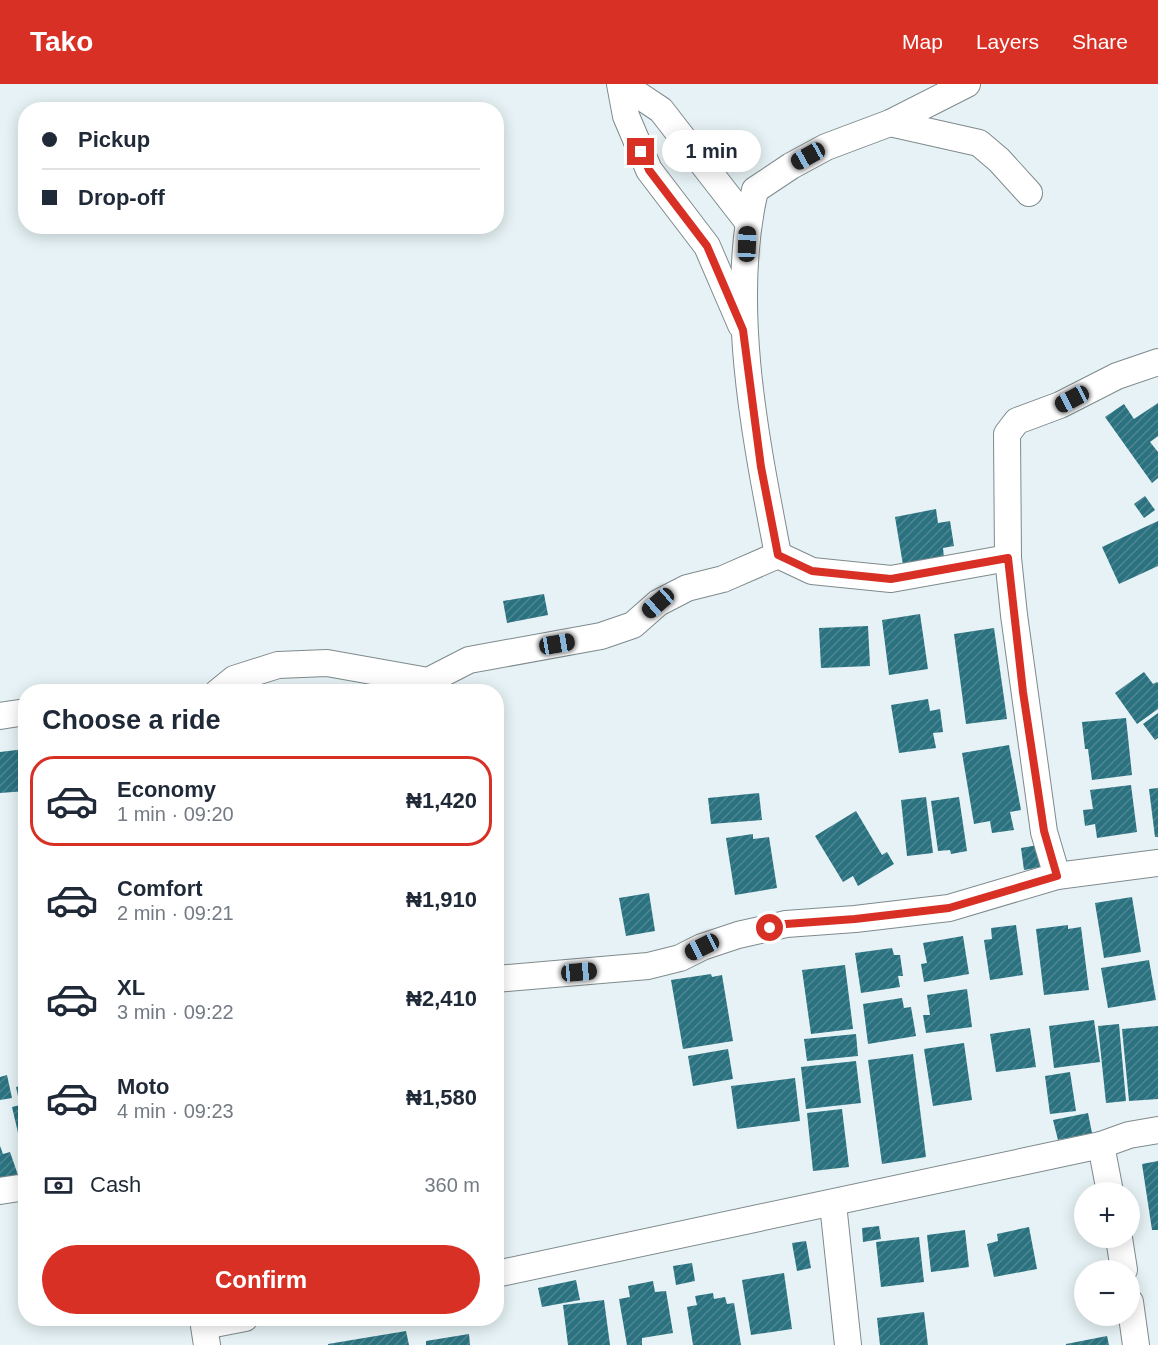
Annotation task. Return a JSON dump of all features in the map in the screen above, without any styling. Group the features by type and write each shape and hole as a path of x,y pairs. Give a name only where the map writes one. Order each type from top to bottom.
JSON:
{"street":[{"path":"621,84 661,110 748,222"},
{"path":"621,84 626,116 649,170 707,246 743,330"},
{"path":"778,555 761,467 743,330 748,222 755,190 791,166 826,147 890,123 968,84"},
{"path":"890,123 979,143 999,160 1029,194"},
{"path":"1057,876 1044,831 1023,692 1008,558 1007,434 1017,421 1060,405 1117,376 1158,362"},
{"path":"431,684 469,660 601,636 633,624 658,603 687,588 723,579 778,555 812,571 891,579 1008,558"},
{"path":"228,684 234,679 278,665 327,663 419,684"},
{"path":"0,716 18,713"},
{"path":"504,978 648,966 680,958 702,947 738,935 786,924 949,908 1057,876 1158,863"},
{"path":"504,1272 833,1204 1101,1145 1129,1135 1158,1130"},
{"path":"1101,1145 1108,1182"},
{"path":"0,1191 18,1188"},
{"path":"833,1204 848,1345"},
{"path":"1133,1326 1136,1345"}],"building":[{"path":"1158,403 1158,436 1150,442 1158,452 1158,478 1152,483 1105,417 1124,404 1134,419"},
{"path":"1145,496 1155,510 1144,518 1134,504"},
{"path":"936,509 938,523 950,521 954,546 943,548 944,557 903,565 895,517"},
{"path":"1158,521 1158,566 1119,584 1102,547"},
{"path":"544,594 548,615 507,623 503,601"},
{"path":"920,614 928,669 889,675 882,620"},
{"path":"868,626 870,666 821,668 819,628"},
{"path":"994,628 1007,719 966,724 954,634"},
{"path":"1144,672 1153,684 1158,683 1158,709 1137,724 1115,693"},
{"path":"928,699 930,711 940,709 943,732 933,733 936,748 899,753 891,705"},
{"path":"1158,713 1158,738 1155,740 1143,724"},
{"path":"1126,718 1132,775 1092,780 1082,722"},
{"path":"1009,745 1021,810 1010,812 1014,830 992,833 990,821 974,824 962,753"},
{"path":"18,750 18,792 0,793 0,752"},
{"path":"1131,785 1137,832 1097,838 1095,824 1085,826 1083,810 1093,809 1090,790"},
{"path":"1158,788 1158,837 1155,837 1149,789"},
{"path":"759,793 762,820 711,824 708,798"},
{"path":"926,797 933,853 907,856 901,800"},
{"path":"959,797 967,851 951,854 950,850 938,851 931,801"},
{"path":"856,811 882,855 887,852 894,864 858,886 853,876 843,882 815,836"},
{"path":"753,834 753,839 769,837 777,888 735,895 726,838"},
{"path":"1038,845 1041,867 1024,870 1021,848"},
{"path":"649,893 655,931 626,936 619,898"},
{"path":"1132,897 1141,952 1104,958 1095,903"},
{"path":"1016,925 1023,975 990,980 984,940 992,939 991,928"},
{"path":"1068,925 1068,929 1081,927 1089,990 1044,995 1036,929"},
{"path":"963,936 969,974 924,982 921,964 927,963 923,943"},
{"path":"892,948 894,955 900,955 903,976 898,976 900,987 861,993 855,953"},
{"path":"1149,960 1156,1000 1108,1008 1101,968"},
{"path":"845,965 853,1029 811,1034 802,970"},
{"path":"711,974 712,977 722,975 733,1041 683,1049 671,980"},
{"path":"967,989 972,1027 926,1033 923,1015 930,1015 927,995"},
{"path":"902,998 904,1008 911,1007 916,1036 868,1044 863,1004"},
{"path":"1094,1020 1100,1062 1054,1068 1049,1026"},
{"path":"1119,1024 1126,1101 1106,1103 1098,1026"},
{"path":"1158,1026 1158,1099 1129,1101 1122,1029"},
{"path":"1030,1028 1036,1067 996,1072 990,1034"},
{"path":"856,1034 858,1056 807,1061 804,1039"},
{"path":"964,1043 972,1100 933,1106 924,1049"},
{"path":"728,1049 733,1079 693,1086 688,1056"},
{"path":"913,1054 926,1157 882,1164 868,1060"},
{"path":"856,1061 861,1103 806,1109 801,1067"},
{"path":"1070,1072 1076,1111 1050,1114 1045,1076"},
{"path":"7,1075 12,1098 0,1100 0,1077"},
{"path":"795,1078 800,1121 737,1129 731,1086"},
{"path":"18,1106 18,1133 12,1107"},
{"path":"842,1109 849,1167 813,1171 807,1113"},
{"path":"1088,1113 1092,1133 1058,1140 1053,1120"},
{"path":"0,1146 3,1154 10,1152 18,1175 2,1181 0,1177"},
{"path":"1158,1161 1158,1230 1152,1230 1142,1164"},
{"path":"879,1226 881,1239 863,1242 862,1228"},
{"path":"1029,1227 1037,1269 994,1277 987,1244 998,1241 997,1234"},
{"path":"965,1230 969,1267 931,1272 927,1235"},
{"path":"919,1237 924,1282 881,1287 876,1242"},
{"path":"806,1241 811,1268 797,1271 792,1243"},
{"path":"692,1263 695,1281 676,1285 673,1266"},
{"path":"784,1273 792,1329 751,1335 742,1280"},
{"path":"576,1280 580,1300 542,1307 538,1288"},
{"path":"653,1281 655,1292 666,1291 673,1333 642,1338 642,1345 627,1345 619,1299 630,1297 628,1286"},
{"path":"713,1293 714,1299 725,1297 727,1304 734,1303 741,1345 693,1345 687,1307 697,1305 695,1296"},
{"path":"604,1300 610,1345 568,1345 563,1305"},
{"path":"924,1312 928,1345 880,1345 877,1318"},
{"path":"406,1331 409,1345 328,1345 328,1344"},
{"path":"469,1334 470,1345 426,1345 426,1341"},
{"path":"1107,1336 1109,1345 1066,1345 1066,1344"}],"route":[{"path":"641,152 649,170 707,246 743,330 761,467 778,555 812,571 891,579 1008,558 1023,692 1044,831 1057,876 949,908 786,924 770,928"}]}
